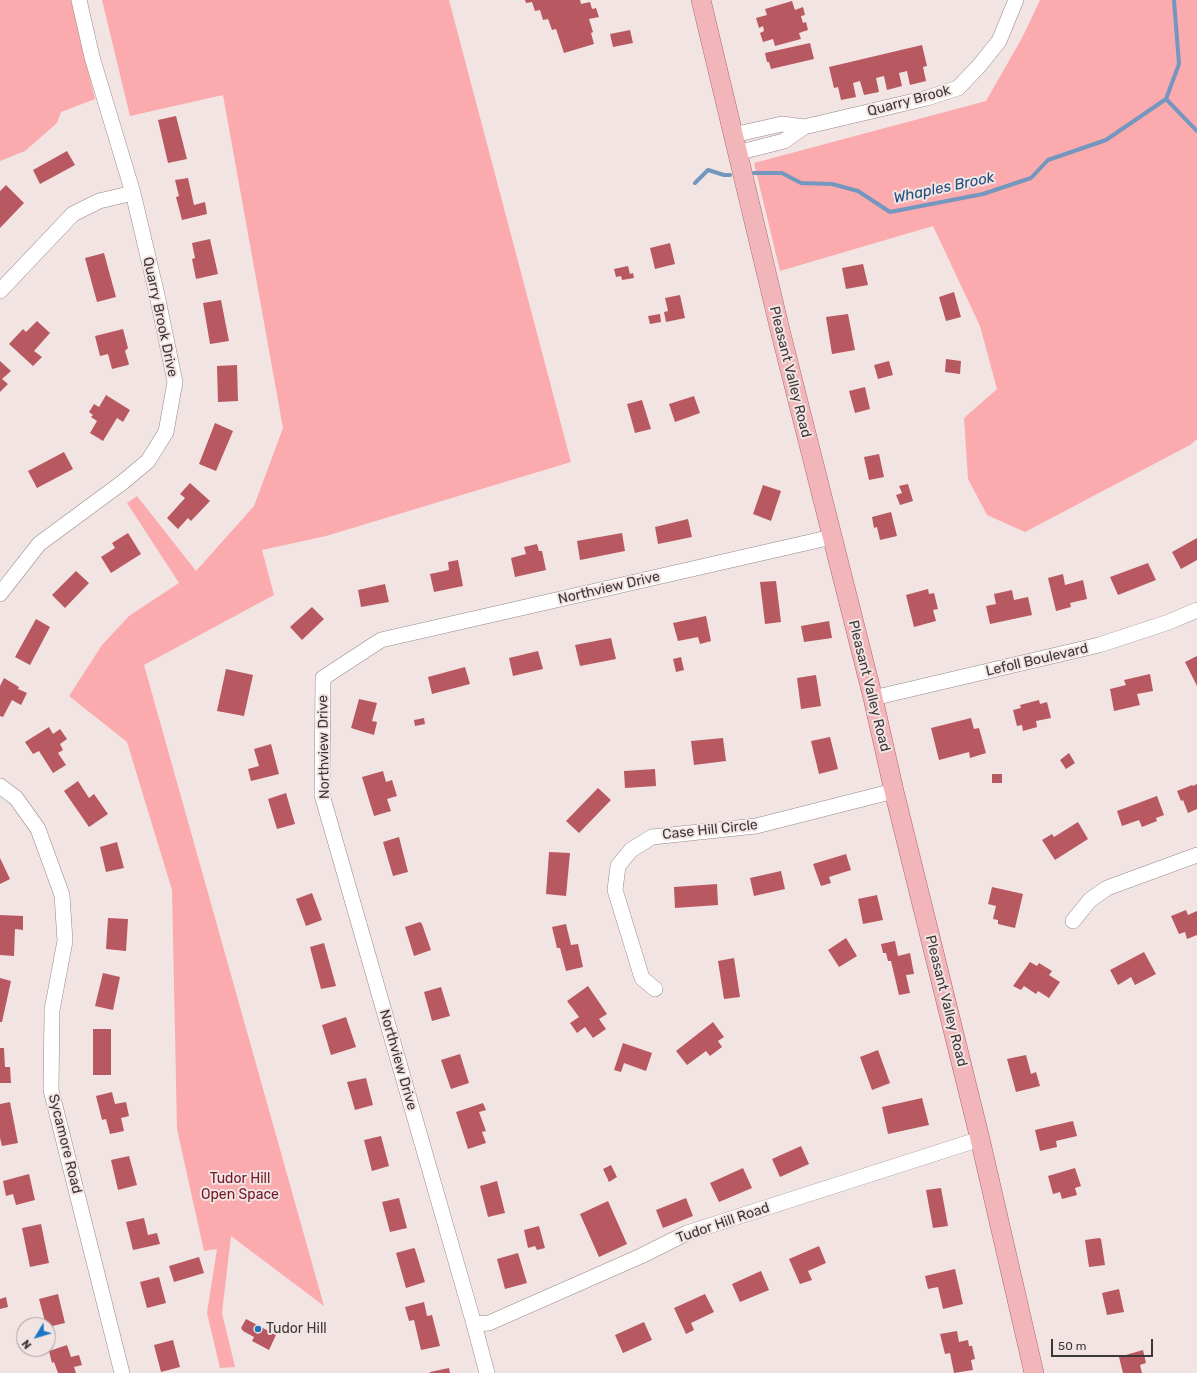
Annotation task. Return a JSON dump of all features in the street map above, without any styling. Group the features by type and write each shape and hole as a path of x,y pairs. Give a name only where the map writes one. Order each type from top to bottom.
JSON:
{"main road":[{"name":"Pleasant Valley Road","path":"701,0 737,153 873,698 894,791 980,1139 1034,1373"}],"street":[{"name":"Quarry Brook Drive","path":"0,593 39,544 123,482 148,461 166,432 175,382 157,295 133,193 92,57 79,0"},
{"name":"Quarry Brook","path":"733,135 782,124 804,127 927,98 958,88 979,66 999,41 1016,0"},
{"name":"Quarry Brook","path":"737,153 784,141 804,127"},
{"path":"0,291 73,214 100,201 133,193"},
{"name":"Northview Drive","path":"486,1373 474,1324 322,795 323,678 381,640 832,537"},
{"name":"Lefoll Boulevard","path":"873,698 1098,646 1169,622 1197,610"},
{"name":"Sycamore Road","path":"0,786 16,798 38,829 62,895 65,941 52,1010 51,1090 122,1373"},
{"name":"Case Hill Circle","path":"655,989 642,978 615,890 618,866 631,850 652,836 756,826 894,791"},
{"path":"1073,921 1090,900 1107,888 1197,855"},
{"name":"Tudor Hill Road","path":"474,1324 489,1322 641,1256 687,1233 980,1139"}],"green space":[{"path":"0,0 71,0 95,99 61,112 57,123 25,151 0,161"},
{"name":"Tudor Hill Open Space","path":"102,0 449,0 571,462 326,536 262,550 274,595 144,665 324,1306 231,1236 222,1313 235,1367 220,1368 207,1313 217,1249 204,1251 177,1129 172,890 127,742 69,696 102,645 129,616 179,583 127,503 137,496 196,571 254,506 283,428 223,95 130,116"},
{"path":"1040,0 1197,0 1197,439 1190,445 1025,532 987,515 968,479 964,418 997,389 980,326 933,226 780,271 754,163 986,101 1022,38"}],"building":[{"path":"525,0 580,0 581,4 590,2 592,9 596,8 599,17 589,19 593,32 591,33 594,44 564,53 556,29 552,30 548,19 543,20 540,10 535,11 532,2 526,3"},
{"path":"792,1 795,10 803,7 805,15 801,16 803,23 806,22 808,30 799,33 801,39 775,46 773,39 763,42 760,33 764,31 763,26 759,28 756,18 767,15 765,9"},
{"path":"630,30 633,43 613,47 610,34"},
{"path":"810,43 814,59 771,69 769,62 767,62 765,53"},
{"path":"922,45 927,66 923,67 926,81 910,85 907,71 899,73 902,86 887,90 884,76 876,78 879,92 864,95 860,81 853,83 856,97 841,100 838,87 834,88 829,67"},
{"path":"176,116 187,159 168,163 158,120"},
{"path":"67,151 75,165 40,184 33,170"},
{"path":"188,178 194,205 205,202 207,214 182,220 176,197 179,196 175,180"},
{"path":"6,185 24,203 0,228 0,191"},
{"path":"210,239 218,274 196,279 192,259 195,258 192,243"},
{"path":"670,243 675,264 655,269 650,248"},
{"path":"104,253 116,297 97,302 85,258"},
{"path":"863,264 868,285 846,289 842,268"},
{"path":"628,266 630,274 633,273 634,278 622,280 621,276 616,277 614,269"},
{"path":"954,292 961,317 946,321 939,297"},
{"path":"680,295 685,318 666,322 664,312 668,311 665,298"},
{"path":"221,300 229,341 210,344 203,303"},
{"path":"660,314 661,322 650,324 648,316"},
{"path":"848,314 855,350 832,354 826,317"},
{"path":"37,321 50,333 34,351 42,357 33,366 9,344 23,329 26,332"},
{"path":"123,329 128,348 125,351 129,364 112,369 108,354 100,356 95,336"},
{"path":"946,359 961,361 960,374 945,372"},
{"path":"0,361 11,371 2,379 8,384 0,392"},
{"path":"889,361 893,375 878,379 874,365"},
{"path":"237,365 238,401 218,402 217,366"},
{"path":"865,387 870,409 855,413 849,391"},
{"path":"106,395 130,410 123,422 117,418 103,441 90,433 97,421 91,417 93,415 89,412 94,404 99,407"},
{"path":"694,396 700,413 675,422 669,404"},
{"path":"642,400 651,429 635,433 627,404"},
{"path":"215,423 233,431 216,471 199,464"},
{"path":"64,452 73,469 37,488 28,471"},
{"path":"879,454 884,477 869,480 864,457"},
{"path":"190,483 210,501 191,521 188,518 178,529 167,518 185,498 180,494"},
{"path":"908,484 913,501 900,505 896,495 902,493 899,486"},
{"path":"763,485 781,491 771,521 753,514"},
{"path":"891,512 897,536 880,540 877,527 874,528 872,517"},
{"path":"688,519 692,537 658,544 655,527"},
{"path":"128,533 141,554 111,573 101,557 115,548 112,543"},
{"path":"622,533 625,551 580,560 577,541"},
{"path":"1197,538 1197,560 1181,569 1172,552"},
{"path":"537,544 539,551 542,551 546,570 515,577 511,558 526,554 524,547"},
{"path":"458,560 463,586 434,592 430,574 449,570 448,562"},
{"path":"1148,563 1156,580 1118,595 1110,577"},
{"path":"76,571 89,583 65,608 52,595"},
{"path":"1063,574 1065,585 1083,580 1087,599 1070,603 1071,607 1056,611 1048,578"},
{"path":"776,581 781,622 765,624 760,582"},
{"path":"385,584 389,602 361,607 358,590"},
{"path":"928,589 929,594 934,593 938,609 933,610 936,621 914,627 906,595"},
{"path":"1012,590 1014,600 1028,597 1032,615 990,624 986,606 996,604 994,594"},
{"path":"312,607 324,619 302,640 290,627"},
{"path":"706,616 711,641 700,644 698,637 678,641 673,623"},
{"path":"36,619 50,627 30,665 15,657"},
{"path":"829,621 832,638 804,642 801,626"},
{"path":"611,638 616,659 580,666 575,645"},
{"path":"538,651 543,669 513,676 509,658"},
{"path":"1197,656 1197,686 1185,662"},
{"path":"681,657 684,670 676,672 673,659"},
{"path":"465,667 470,684 432,694 428,677"},
{"path":"226,669 253,675 244,716 217,711"},
{"path":"1150,674 1153,691 1137,694 1140,705 1114,711 1110,689 1126,685 1124,680"},
{"path":"816,675 821,706 801,709 797,678"},
{"path":"4,678 19,687 18,689 27,693 21,705 12,700 3,717 0,716 0,686"},
{"path":"359,699 377,703 372,721 377,722 374,735 351,728"},
{"path":"1039,700 1040,704 1047,702 1051,718 1036,721 1037,727 1023,731 1022,725 1017,726 1013,710 1021,708 1020,705"},
{"path":"424,718 425,724 415,726 414,720"},
{"path":"971,718 974,729 979,728 986,753 970,758 969,752 939,760 931,728"},
{"path":"49,727 53,734 60,729 67,739 60,744 63,750 58,753 66,765 53,773 39,751 33,754 25,742"},
{"path":"830,737 838,769 819,774 811,741"},
{"path":"723,738 726,761 694,765 691,741"},
{"path":"271,744 279,774 251,781 248,769 259,766 254,749"},
{"path":"1069,753 1075,763 1066,769 1060,760"},
{"path":"655,769 656,786 625,788 624,771"},
{"path":"383,771 386,782 392,780 397,796 387,799 391,811 374,816 362,777"},
{"path":"992,774 1002,774 1002,783 992,783"},
{"path":"78,781 89,798 94,794 108,814 89,827 64,791"},
{"path":"1197,784 1197,809 1188,813 1183,800 1181,801 1177,791"},
{"path":"598,788 611,800 579,833 566,821"},
{"path":"286,793 295,824 277,829 268,799"},
{"path":"1157,796 1164,815 1156,818 1157,821 1142,827 1139,820 1122,826 1117,811"},
{"path":"1078,822 1088,839 1055,860 1042,840 1052,834 1054,837"},
{"path":"399,837 408,872 393,876 383,842"},
{"path":"117,842 124,868 106,872 100,847"},
{"path":"549,852 570,853 566,896 546,894"},
{"path":"846,854 851,870 829,877 831,883 821,886 813,864"},
{"path":"0,858 10,879 0,884"},
{"path":"781,871 785,889 754,896 750,878"},
{"path":"717,884 718,905 675,908 674,887"},
{"path":"992,887 1023,894 1015,928 998,924 998,920 993,919 996,906 988,904"},
{"path":"312,893 322,920 306,926 296,899"},
{"path":"877,895 883,920 863,924 858,899"},
{"path":"1186,910 1188,915 1197,911 1197,935 1187,939 1185,932 1179,934 1171,916"},
{"path":"0,915 23,916 23,930 15,929 14,956 0,955"},
{"path":"108,918 128,919 126,951 106,949"},
{"path":"420,922 431,950 414,956 405,927"},
{"path":"566,924 571,945 578,944 583,967 566,971 560,948 557,948 552,927"},
{"path":"846,938 857,956 839,967 828,950"},
{"path":"895,941 898,956 910,953 914,974 906,975 910,993 899,995 891,961 888,961 886,953 883,953 881,944"},
{"path":"324,943 336,986 321,989 310,947"},
{"path":"1144,952 1156,974 1135,985 1131,977 1118,985 1110,970"},
{"path":"734,958 740,997 724,999 718,961"},
{"path":"1030,962 1037,966 1039,963 1052,971 1049,975 1060,982 1049,998 1038,991 1036,994 1024,986 1021,990 1013,986"},
{"path":"103,973 120,977 113,1010 95,1006"},
{"path":"0,978 11,981 2,1022 0,1022"},
{"path":"588,986 607,1014 599,1019 606,1029 593,1038 585,1027 577,1033 570,1023 579,1017 567,1001"},
{"path":"441,987 450,1016 432,1021 424,992"},
{"path":"346,1017 356,1047 331,1055 322,1025"},
{"path":"713,1022 724,1037 718,1041 722,1047 710,1056 706,1051 687,1065 676,1051"},
{"path":"93,1029 111,1029 111,1075 93,1075"},
{"path":"623,1043 652,1053 646,1071 624,1063 621,1072 614,1070"},
{"path":"0,1048 4,1048 5,1067 10,1067 11,1083 0,1083"},
{"path":"878,1050 890,1083 872,1090 860,1057"},
{"path":"460,1054 469,1083 451,1089 441,1060"},
{"path":"1026,1055 1031,1074 1036,1072 1040,1086 1016,1092 1007,1059"},
{"path":"366,1078 373,1105 355,1110 347,1082"},
{"path":"112,1092 115,1104 126,1102 129,1116 121,1118 124,1131 110,1134 106,1119 102,1120 96,1096"},
{"path":"922,1098 929,1125 888,1134 882,1107"},
{"path":"10,1102 18,1143 2,1146 0,1138 0,1104"},
{"path":"483,1103 486,1110 479,1112 486,1131 482,1132 486,1143 468,1149 456,1112"},
{"path":"1073,1121 1077,1136 1056,1141 1057,1147 1040,1151 1035,1130"},
{"path":"381,1136 389,1166 372,1171 364,1140"},
{"path":"801,1146 809,1164 780,1177 772,1159"},
{"path":"129,1156 137,1185 118,1190 111,1160"},
{"path":"611,1165 617,1177 609,1182 603,1169"},
{"path":"743,1168 752,1188 719,1202 710,1183"},
{"path":"1075,1168 1081,1186 1075,1188 1077,1195 1062,1199 1060,1192 1053,1194 1048,1176"},
{"path":"29,1174 35,1200 16,1205 13,1194 6,1196 3,1181"},
{"path":"497,1181 505,1213 488,1217 480,1186"},
{"path":"941,1188 948,1226 933,1228 926,1190"},
{"path":"399,1198 407,1228 390,1232 382,1202"},
{"path":"686,1198 693,1216 663,1228 656,1210"},
{"path":"608,1201 627,1244 599,1257 580,1214"},
{"path":"144,1218 148,1235 157,1233 160,1244 133,1250 126,1222"},
{"path":"41,1224 49,1263 30,1267 22,1228"},
{"path":"539,1226 545,1248 537,1250 535,1246 528,1248 524,1230"},
{"path":"1101,1239 1105,1265 1089,1267 1085,1240"},
{"path":"819,1246 826,1263 808,1271 812,1280 800,1284 789,1259"},
{"path":"414,1248 425,1282 406,1288 396,1253"},
{"path":"518,1253 527,1283 505,1289 497,1259"},
{"path":"199,1257 204,1273 174,1282 169,1266"},
{"path":"955,1269 963,1304 943,1309 938,1287 928,1289 925,1276"},
{"path":"761,1271 769,1290 740,1302 732,1284"},
{"path":"159,1277 166,1303 147,1308 140,1282"},
{"path":"1119,1289 1124,1312 1107,1315 1102,1293"},
{"path":"58,1294 65,1323 56,1325 56,1317 44,1317 39,1299"},
{"path":"705,1294 714,1312 691,1323 694,1330 686,1334 674,1308"},
{"path":"6,1297 8,1307 0,1309 0,1299"},
{"path":"424,1302 427,1316 432,1315 440,1346 421,1350 414,1320 409,1321 405,1307"},
{"path":"246,1319 276,1335 269,1350 252,1341 254,1337 243,1331 241,1328"},
{"path":"644,1322 652,1340 623,1353 615,1335"},
{"path":"957,1331 959,1342 968,1340 969,1346 972,1346 975,1359 971,1360 973,1370 954,1373 950,1353 945,1354 940,1334"},
{"path":"173,1340 180,1367 161,1372 154,1345"},
{"path":"67,1345 71,1357 79,1355 82,1365 74,1367 76,1373 58,1373 50,1357 56,1357 56,1349"},
{"path":"1143,1350 1146,1363 1140,1365 1142,1373 1123,1373 1119,1357"},
{"path":"449,1368 450,1373 430,1373 430,1372"}],"waterway":[{"name":"Whaples Brook","path":"754,173 782,173 801,183 832,184 858,191 890,212 983,194 1031,178 1048,160 1106,140 1166,99 1179,64 1174,0"},
{"path":"1166,99 1197,131"},
{"name":"Whaples Brook","path":"695,183 708,170 724,175 730,175"}],"place":[{"name":"Tudor Hill","path":"258,1329"}]}
